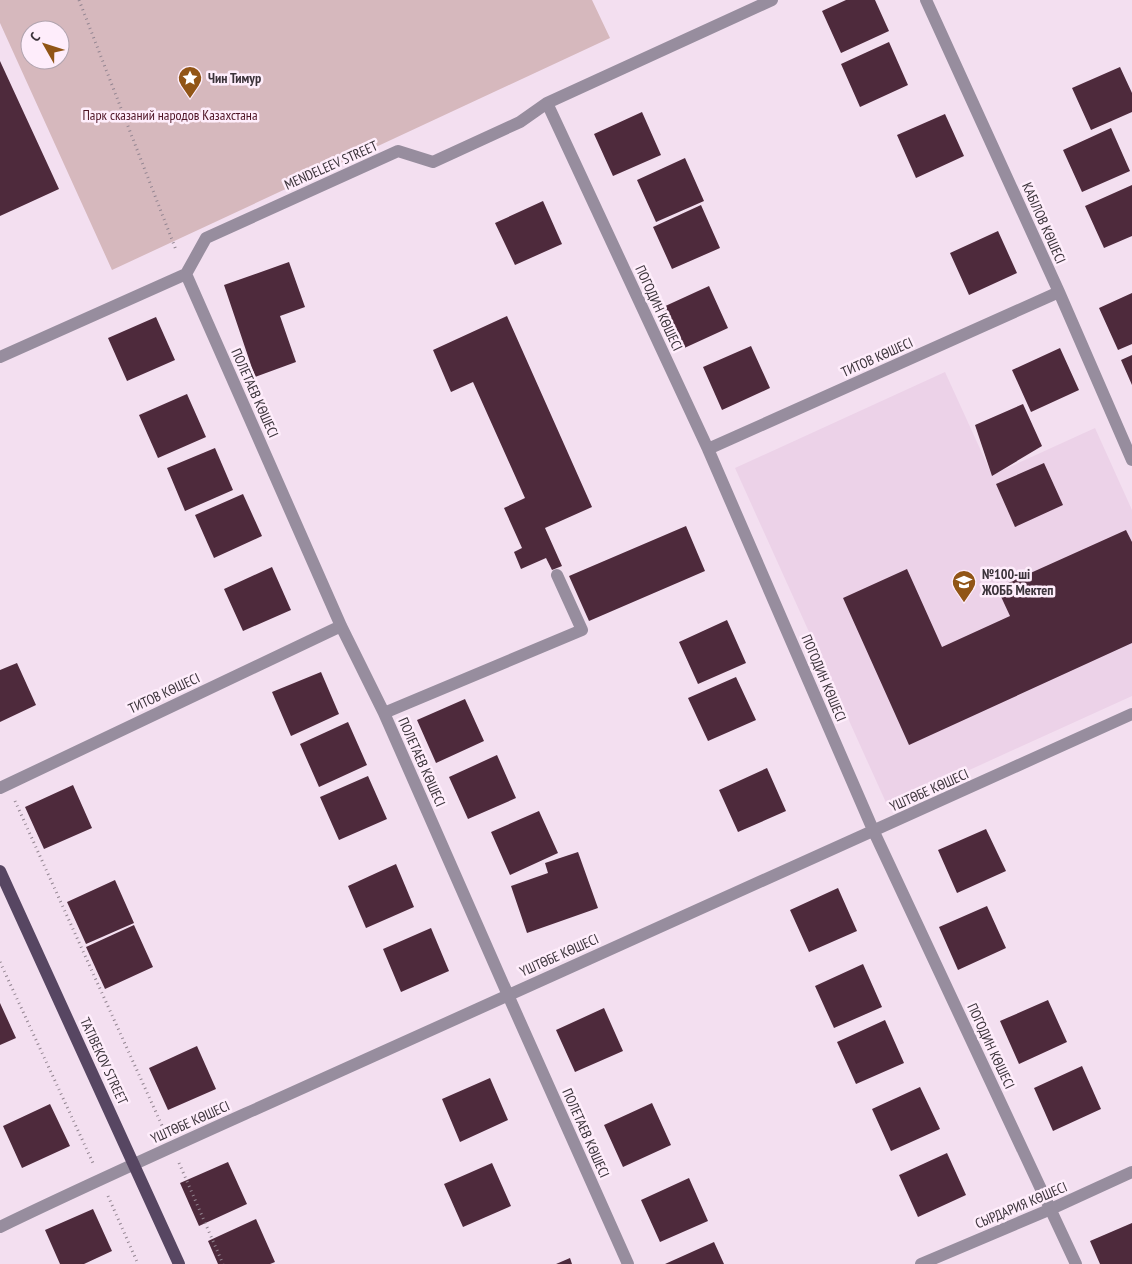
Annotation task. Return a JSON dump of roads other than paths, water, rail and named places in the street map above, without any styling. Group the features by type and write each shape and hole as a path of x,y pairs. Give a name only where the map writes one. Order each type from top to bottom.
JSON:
{"main road":[{"name":"TATIBEKOV STREET","path":"0,871 179,1264"}],"street":[{"name":"MENDELEEV STREET","path":"186,274 206,238 398,151 433,162 520,122 547,103 772,0"},
{"name":"КАБІЛОВ КӨШЕСІ","path":"926,0 1059,292 1132,460"},
{"name":"ПОГОДИН КӨШЕСІ","path":"547,103 708,449 874,832 1076,1264"},
{"path":"0,357 186,274"},
{"name":"ПОЛЕТАЕВ КӨШЕСІ","path":"186,274 341,626 384,713 628,1264"},
{"name":"ТИТОВ КӨШЕСІ","path":"708,449 1059,292"},
{"path":"384,713 582,630 557,575"},
{"name":"ТИТОВ КӨШЕСІ","path":"4,786 341,626"},
{"name":"ҮШТӨБЕ КӨШЕСІ","path":"0,1226 100,1179 874,832 1132,714"},
{"name":"СЫРДАРИЯ КӨШЕСІ","path":"921,1264 1051,1209 1132,1172"}],"place":[{"name":"Чин Тимур","path":"190,99"},
{"name":"№100-ші ЖОББ Мектеп","path":"964,603"}],"park label":[{"name":"Парк сказаний народов Казахстана","path":"170,115"}]}
